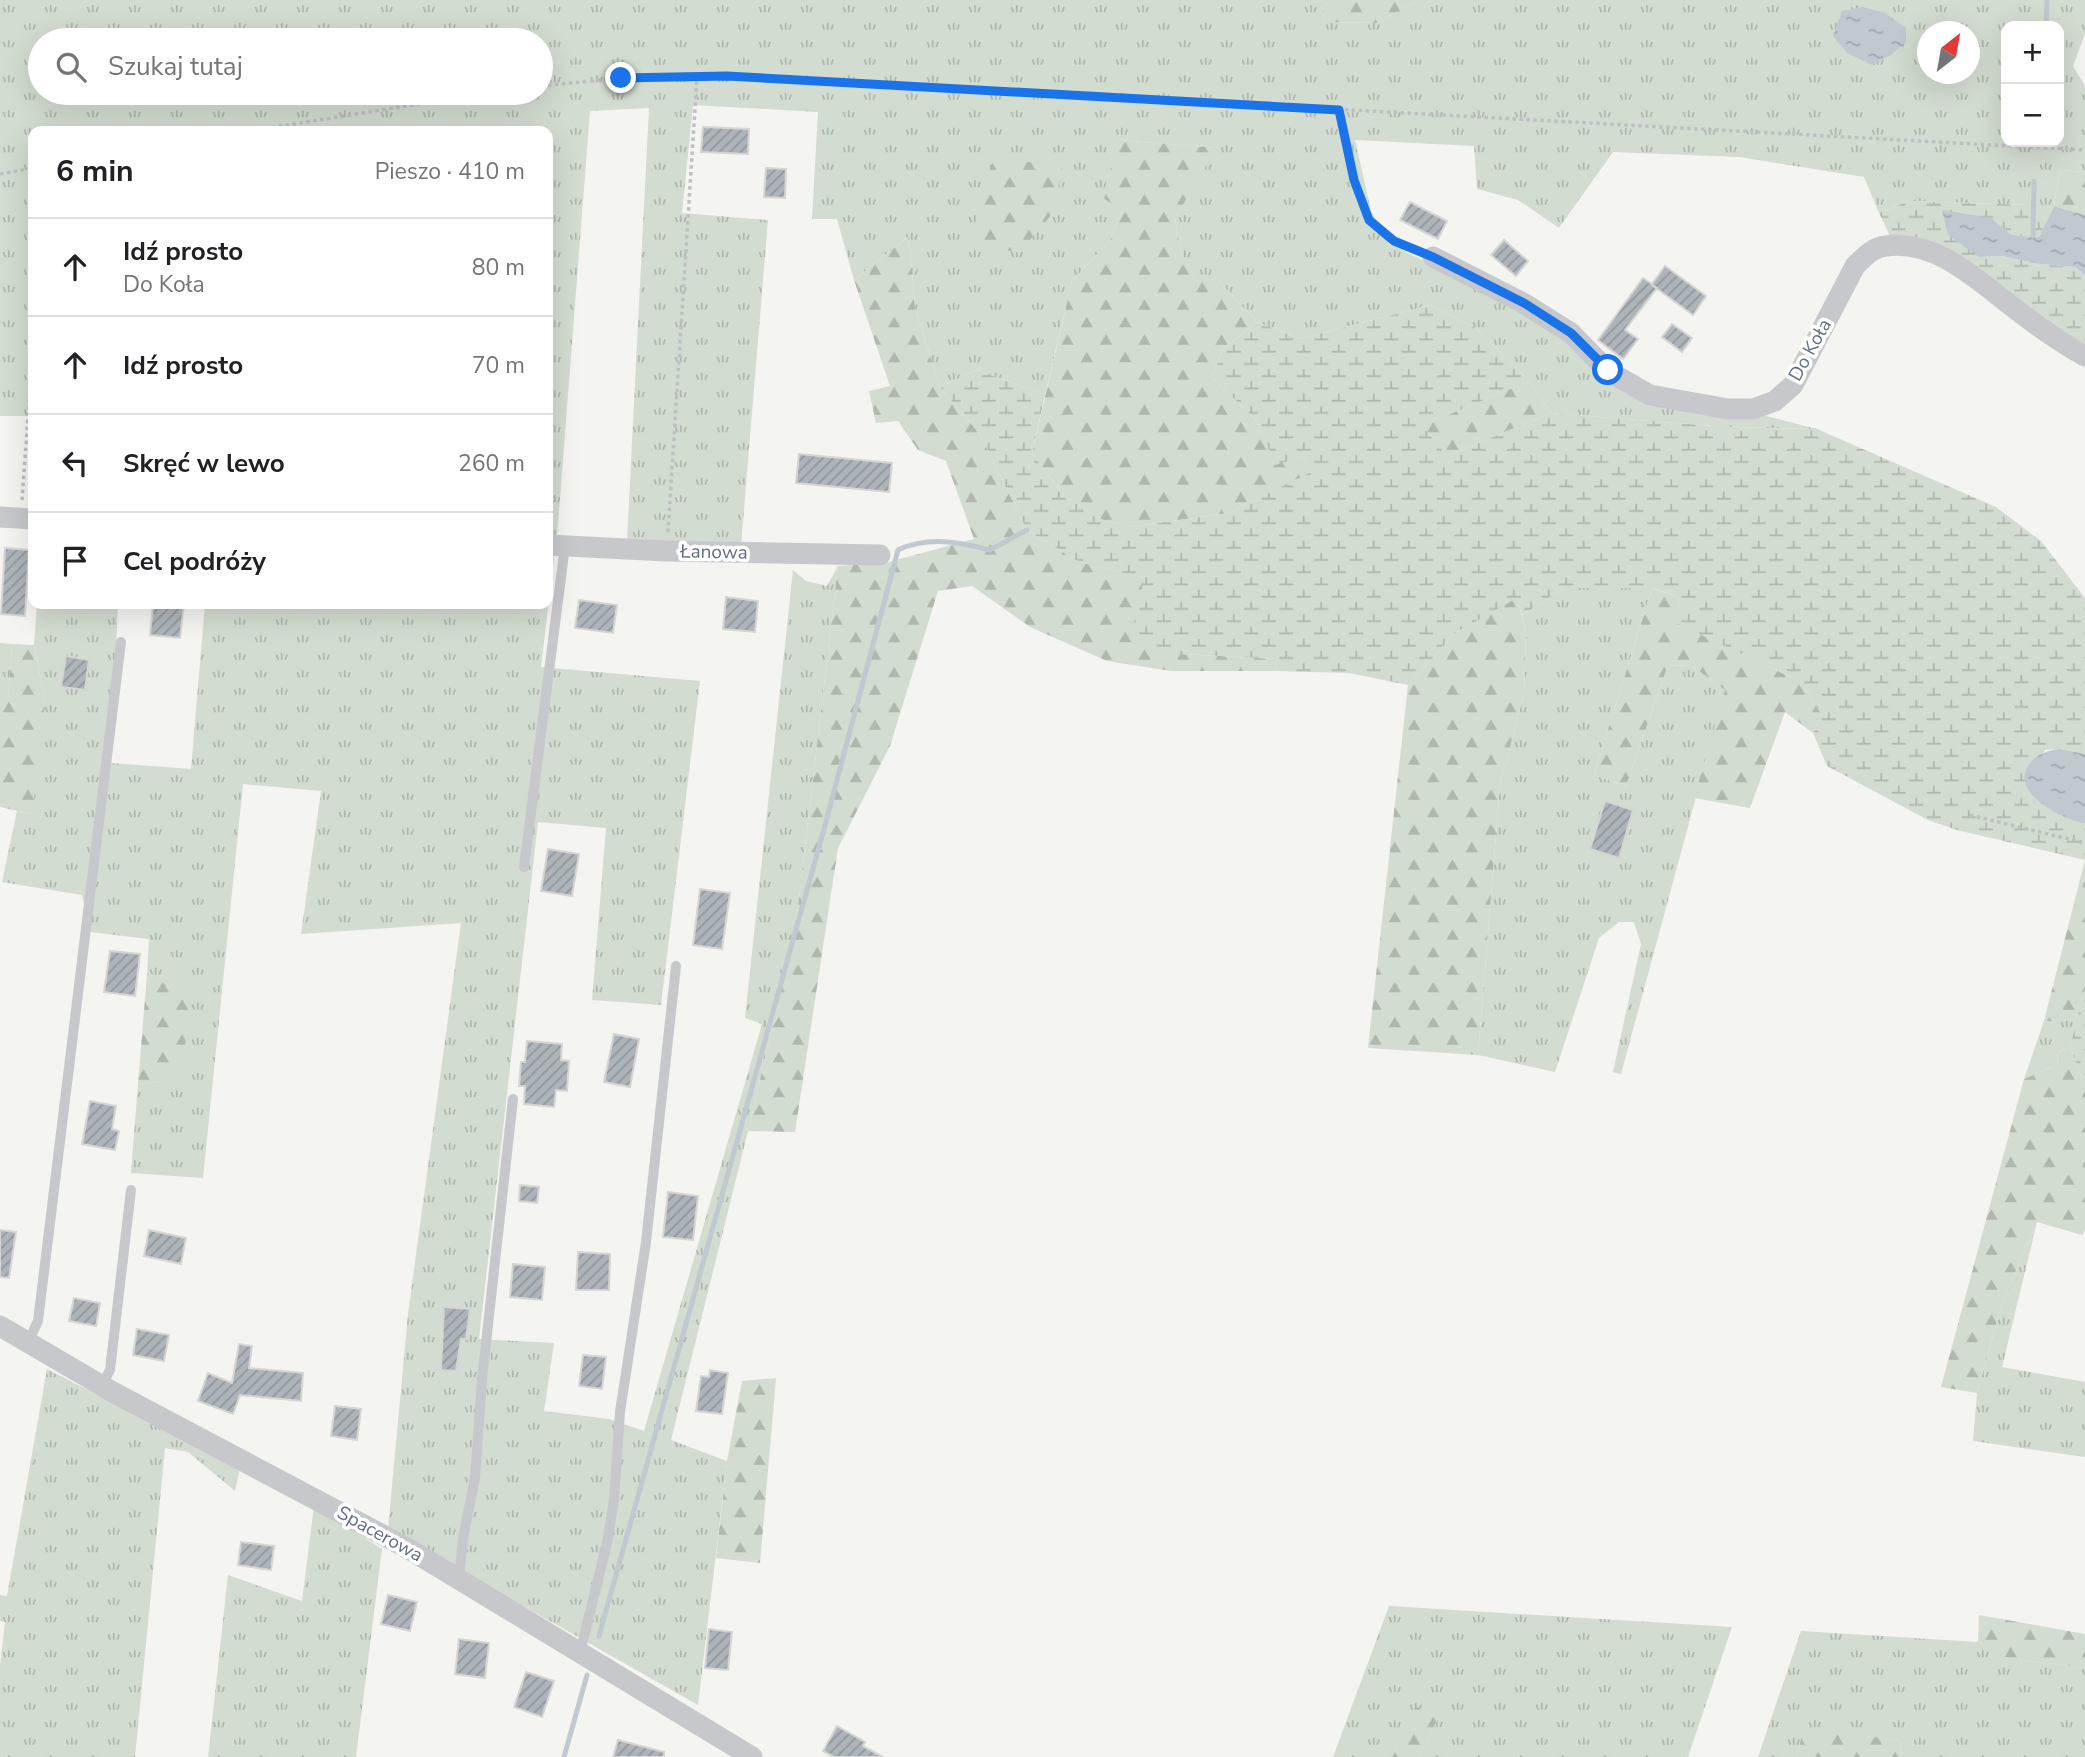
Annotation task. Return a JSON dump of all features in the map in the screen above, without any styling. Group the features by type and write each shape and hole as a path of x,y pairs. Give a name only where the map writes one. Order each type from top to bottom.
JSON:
{"street":[{"name":"Do Koła","path":"1433,257 1543,315 1571,333 1608,370 1650,395 1728,410 1752,409 1775,401 1794,385 1855,266 1870,252 1885,246 1905,246 1930,251 1957,265 2042,329 2085,356"},
{"name":"Łanowa","path":"556,546 880,555"},
{"name":"Spacerowa","path":"0,1326 102,1385 409,1549 752,1757"}],"lane":[{"path":"553,576 556,546"},
{"path":"524,867 550,609"},
{"path":"28,1342 38,1321 121,642"},
{"path":"580,1653 611,1522 620,1412 646,1242 676,966"},
{"path":"459,1579 463,1538 475,1478 482,1379 513,1099"},
{"path":"102,1385 110,1370 131,1189"}],"path":[{"path":"666,551 697,77"},
{"path":"553,85 621,78 754,78 2085,150"},
{"path":"282,126 412,105"},
{"path":"1339,110 1354,180 1369,220 1394,241 1433,257"},
{"path":"0,174 28,169"},
{"path":"18,518 28,405"},
{"path":"1970,815 2085,843"}],"green space":[{"path":"0,0 1331,0 1322,7 1325,22 1377,23 1418,0 2085,0 2085,34 2073,66 2085,86 2085,172 2060,170 2054,206 1909,201 1879,213 1864,177 1739,157 1613,152 1559,228 1518,200 1477,189 1474,146 1355,140 1371,211 1389,244 1512,303 1564,338 1600,373 1817,429 1726,427 1551,413 1529,381 1475,328 1430,305 1300,339 1257,322 1214,276 1194,276 1181,253 1175,218 1216,148 1119,140 1122,211 1109,242 1072,281 1045,395 977,370 940,387 915,308 909,236 854,280 837,219 812,219 818,112 693,105 682,213 768,220 741,545 627,541 649,108 590,111 557,537 553,537 553,126 28,126 28,416 0,416"},
{"path":"1331,0 1418,0 1377,23 1325,22 1322,7"},
{"path":"1119,140 1217,148 1175,218 1181,253 1194,276 1214,276 1257,322 1223,349 1212,377 1257,421 1275,464 1304,456 1310,473 1229,513 1137,526 1106,522 1063,495 1032,453 1072,281 1109,242 1122,211 1102,197"},
{"path":"995,158 1063,166 1052,214 1019,253 977,243 978,194"},
{"path":"2060,170 2085,172 2085,215 2054,206"},
{"path":"1909,201 2054,206 2039,237 2012,235 1991,218 1979,257 2002,256 2040,264 2075,267 2085,275 2085,349 1890,236 1879,213"},
{"path":"909,236 915,308 940,387 980,434 1027,530 1079,562 1145,578 1131,637 1181,654 1275,659 1276,671 1171,671 1107,661 1030,627 972,586 938,591 890,746 838,848 795,1132 748,1131 796,924 838,566 885,563 974,539 946,461 918,450 898,421 876,423 869,391 890,386 854,280"},
{"path":"1430,305 1475,328 1529,381 1422,426 1447,456 1551,413 1726,427 1817,429 1996,507 2041,541 2085,598 2085,754 2060,749 2045,750 2026,784 2037,799 2051,810 2085,824 2085,860 1957,830 1928,820 1827,766 1813,733 1822,715 1801,682 1676,623 1680,598 1653,588 1564,588 1522,615 1517,598 1455,633 1408,685 1349,673 1276,671 1275,659 1181,654 1130,638 1144,578 1079,562 1027,530 980,434 940,387 977,370 1045,395 1032,453 1063,495 1106,522 1137,526 1229,513 1309,473 1304,456 1275,465 1257,421 1212,377 1223,349 1257,322 1300,339"},
{"path":"1529,381 1551,413 1447,456 1421,426"},
{"path":"838,566 796,924 671,1440 727,1461 698,1705 388,1529 408,1314 461,923 301,934 321,791 243,784 203,1178 131,1173 138,1084 164,1081 195,981 147,974 149,939 90,932 82,895 2,882 17,811 31,814 45,700 34,645 37,609 118,609 111,763 191,769 205,609 548,609 541,667 700,681 661,1005 592,1000 606,828 538,822 479,1339 554,1343 544,1411 609,1419 644,1431 762,1024 745,1018 793,570 806,581 827,586"},
{"path":"1564,588 1652,588 1594,775 1626,786 1668,665 1692,666 1725,690 1621,1074 1613,1072 1641,944 1634,922 1619,922 1599,938 1555,1072 1478,1055 1500,785 1524,694 1526,632 1522,615"},
{"path":"1652,588 1680,598 1677,623 1801,682 1822,715 1813,733 1785,712 1750,808 1694,798 1725,690 1692,666 1668,665 1626,786 1594,775"},
{"path":"1517,597 1526,632 1524,694 1500,785 1478,1055 1368,1048 1408,685 1455,633"},
{"path":"0,643 12,644 8,702 0,701"},
{"path":"12,644 34,645 45,700 40,764 31,814 0,807 0,701 8,701"},
{"path":"2085,860 2085,990 2078,1021 2044,1021"},
{"path":"147,974 195,980 182,1064 164,1081 138,1084"},
{"path":"2085,990 2085,1086 2070,1047"},
{"path":"2044,1021 2078,1021 2070,1047 2058,1052 2057,1065 2024,1079"},
{"path":"2070,1047 2085,1086 2085,1230 2082,1235 2037,1222 2002,1303 1977,1393 1941,1387 2024,1079 2057,1065 2058,1052"},
{"path":"2037,1222 2002,1367 2085,1382 2085,1457 1973,1441 1977,1393 2002,1303"},
{"path":"47,1369 240,1468 235,1491 188,1452 165,1448 135,1757 0,1757 0,1666 5,1622 0,1621 0,1595 7,1596"},
{"path":"776,1378 760,1563 716,1558 727,1461 742,1381"},
{"path":"314,1506 382,1549 356,1757 208,1757 228,1575 302,1601"},
{"path":"1389,1606 1732,1627 1688,1757 1419,1757 1438,1718 1417,1708 1392,1757 1333,1757"},
{"path":"1979,1615 2085,1634 2085,1668 2002,1657 1978,1642"},
{"path":"1801,1631 1978,1642 2003,1657 2085,1668 2085,1757 1902,1757 1900,1740 1803,1730 1797,1757 1758,1757"},
{"path":"1417,1707 1438,1718 1419,1757 1392,1757"},
{"path":"1803,1729 1900,1740 1902,1757 1797,1757"}],"water":[{"path":"1863,7 1885,13 1906,28 1906,42 1891,55 1872,65 1847,53 1833,36 1842,11"},
{"path":"2054,206 2085,215 2085,275 2075,267 2040,264 2002,256 1979,257 1948,235 1942,210 1991,218 2012,235 2039,237"},
{"path":"2060,749 2085,754 2085,824 2046,807 2035,798 2025,781 2025,773 2033,759"}],"building":[{"path":"703,127 749,129 748,154 701,152"},
{"path":"766,168 786,169 785,198 764,197"},
{"path":"1410,202 1447,221 1438,239 1400,220"},
{"path":"1504,240 1528,261 1516,276 1491,255"},
{"path":"1665,266 1706,296 1693,315 1657,288 1625,330 1638,339 1623,359 1598,340 1643,278 1652,284"},
{"path":"1672,324 1692,338 1682,352 1662,337"},
{"path":"799,454 892,463 889,492 796,483"},
{"path":"5,548 28,550 25,616 1,614"},
{"path":"726,597 758,601 755,632 723,629"},
{"path":"579,600 617,605 613,633 575,628"},
{"path":"153,609 183,609 180,638 150,635"},
{"path":"66,656 89,660 85,690 61,687"},
{"path":"1605,801 1633,810 1619,858 1590,849"},
{"path":"548,849 579,854 572,896 541,891"},
{"path":"700,889 730,893 722,949 693,945"},
{"path":"110,951 140,954 135,996 104,992"},
{"path":"614,1034 639,1039 630,1087 604,1082"},
{"path":"527,1041 562,1044 561,1060 569,1061 567,1091 556,1090 554,1107 524,1104 525,1086 519,1086 521,1062 525,1062"},
{"path":"90,1101 116,1106 112,1129 119,1131 115,1150 82,1144"},
{"path":"520,1185 539,1187 537,1203 519,1201"},
{"path":"668,1192 698,1196 693,1240 663,1237"},
{"path":"0,1230 16,1232 9,1278 0,1277"},
{"path":"149,1230 186,1238 181,1264 144,1256"},
{"path":"578,1252 610,1254 609,1290 576,1290"},
{"path":"513,1264 545,1267 542,1300 510,1297"},
{"path":"74,1298 100,1303 96,1326 69,1321"},
{"path":"444,1307 470,1309 466,1339 461,1339 456,1371 441,1370"},
{"path":"137,1329 169,1335 164,1361 133,1355"},
{"path":"239,1344 252,1346 249,1368 303,1373 301,1401 240,1395 233,1414 198,1401 208,1373 232,1383"},
{"path":"583,1355 606,1357 602,1389 579,1386"},
{"path":"710,1370 728,1373 722,1414 696,1411 701,1376 709,1377"},
{"path":"335,1406 361,1409 357,1440 331,1436"},
{"path":"241,1542 274,1546 271,1570 238,1565"},
{"path":"388,1595 417,1602 410,1631 381,1624"},
{"path":"709,1629 732,1632 728,1670 705,1668"},
{"path":"459,1639 489,1643 485,1678 455,1674"},
{"path":"526,1672 554,1681 542,1717 514,1707"},
{"path":"837,1726 865,1742 863,1746 883,1757 834,1757 823,1751"},
{"path":"618,1740 664,1752 664,1757 613,1757"}],"waterway":[{"path":"2046,21 2047,0"},
{"path":"2033,236 2034,181"},
{"path":"599,1636 824,829 898,550 932,542 955,543 990,550 1027,530"},
{"path":"564,1757 587,1675"}],"route":[{"path":"621,78 727,76 1339,110 1354,180 1369,220 1394,241 1433,257 1524,303 1571,333 1608,370"}]}
